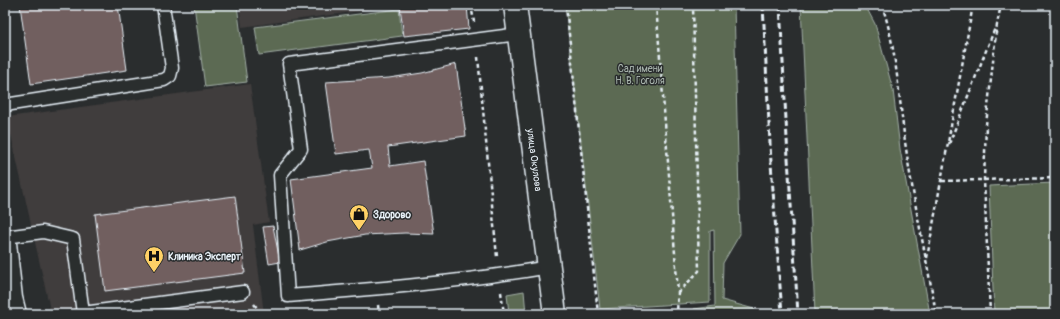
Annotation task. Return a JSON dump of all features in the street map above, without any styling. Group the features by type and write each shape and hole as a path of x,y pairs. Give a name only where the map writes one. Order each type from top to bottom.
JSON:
{"street":[{"name":"улица Окулова","path":"515,5 555,314"},
{"path":"5,243 10,304"}],"lane":[{"path":"5,105 164,80 170,76 172,68 163,5"},
{"path":"519,34 289,64 301,150 280,174 288,296 375,289 499,276 549,267"},
{"path":"5,237 43,232 74,240 83,313 243,292"}],"path":[{"path":"472,5 504,314"},
{"path":"566,5 598,314"},
{"path":"656,5 678,293 677,314"},
{"path":"678,293 699,271 693,5"},
{"path":"882,5 888,23 907,156 936,314"},
{"path":"926,260 942,181 973,5"},
{"path":"947,150 996,24 1001,5"},
{"path":"990,314 984,180 986,125 996,24"},
{"path":"942,181 1055,178"}],"shaded area":[{"path":"239,5 405,5 242,27"},
{"path":"250,84 269,222 253,225 264,314 51,314 7,117"}],"green space":[{"path":"194,5 237,5 247,82 205,87"},
{"name":"Сад имени Н. В. Гоголя","path":"565,5 734,5 740,234 723,263 722,300 754,309 755,314 694,314 694,309 715,306 714,230 710,231 710,302 600,309"},
{"path":"801,5 865,5 875,24 893,90 900,149 930,314 815,314"},
{"path":"399,9 402,36 259,55 255,27"},
{"path":"1055,183 1055,314 994,314 989,186"},
{"path":"524,291 526,314 509,314 507,294"}],"building":[{"path":"20,5 118,5 127,70 31,84"},
{"path":"421,5 467,5 469,29 404,36 400,7"},
{"path":"456,64 466,136 388,147 390,166 423,161 434,234 405,233 365,235 327,242 300,250 291,179 372,168 369,150 336,154 326,82 389,78 422,73"},
{"path":"235,196 245,273 105,291 95,214"},
{"path":"273,226 280,262 269,264 263,227"}],"railway":[{"path":"763,5 771,163 782,314"},
{"path":"780,5 798,314"}],"place":[{"name":"Здорово","path":"359,231"},
{"name":"Клиника Эксперт","path":"154,273"}]}
